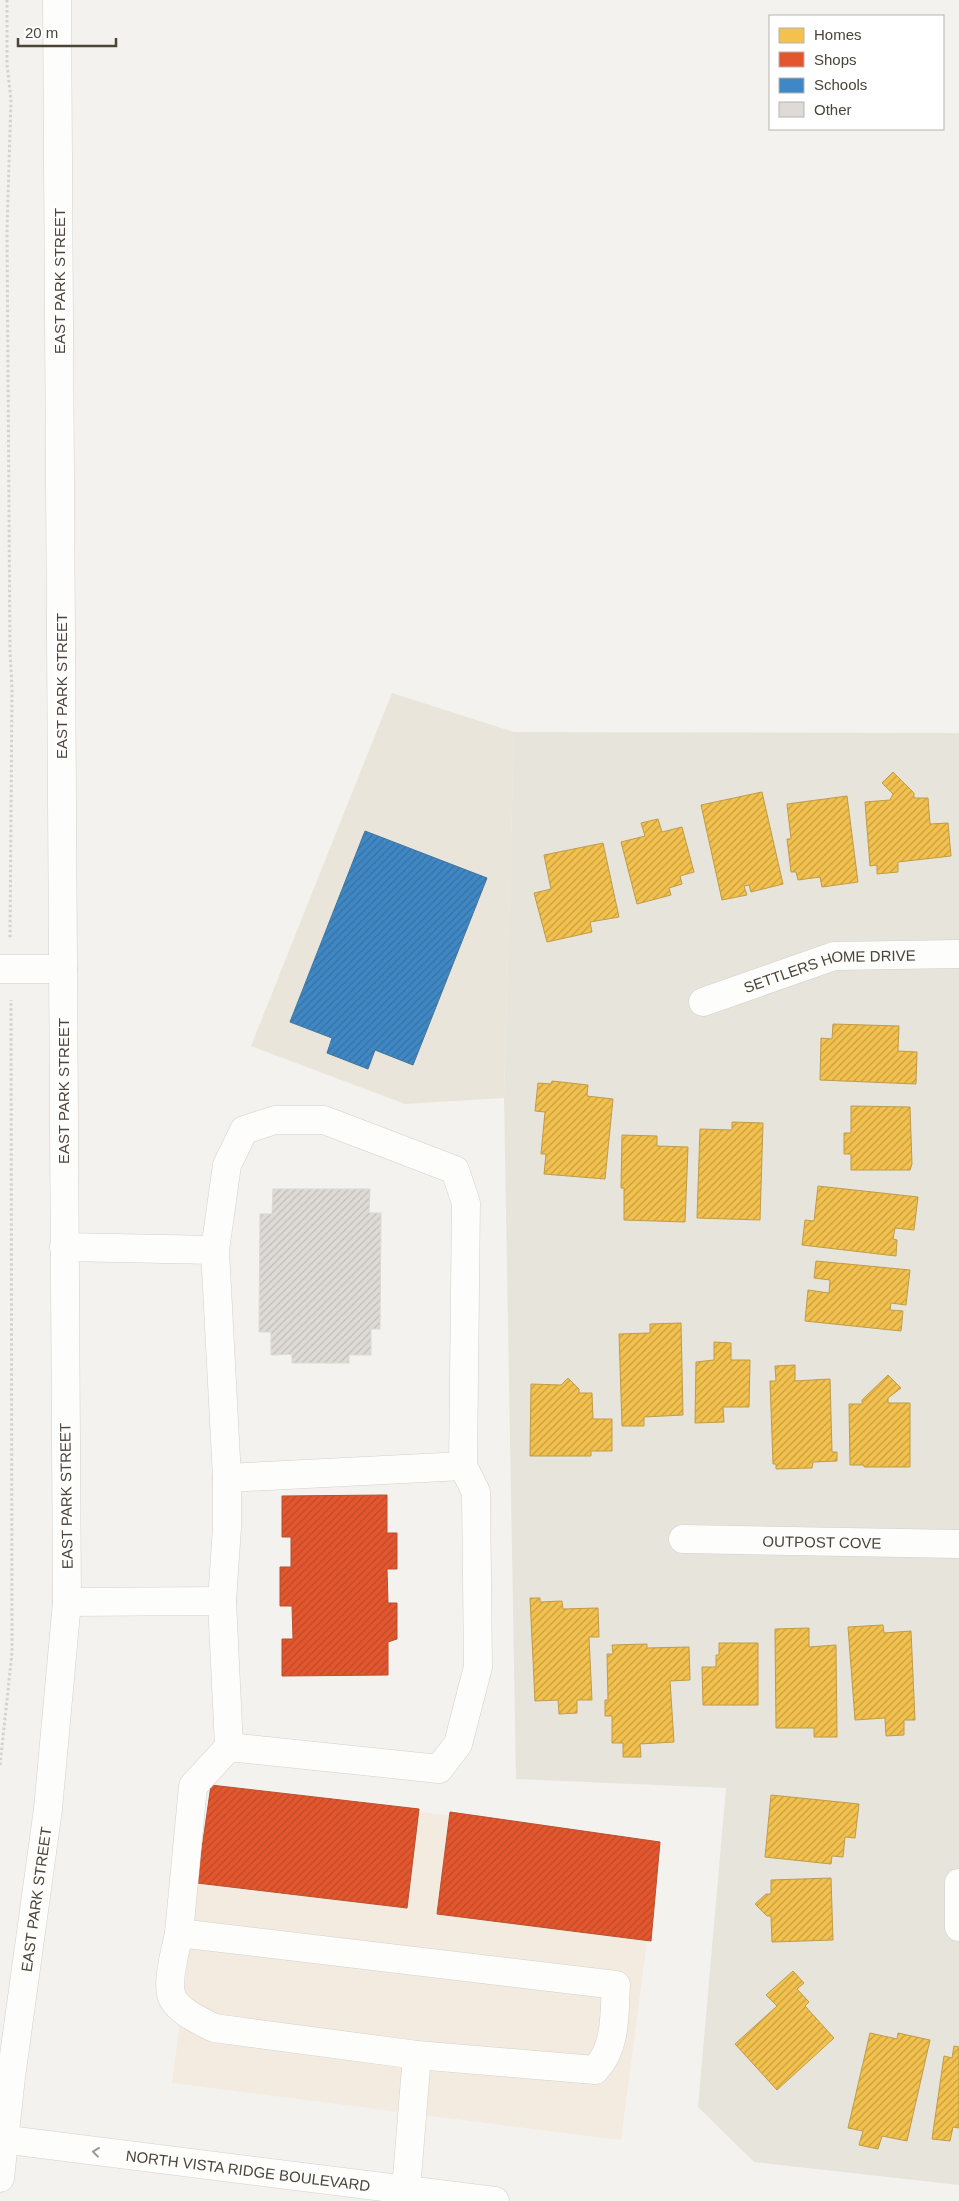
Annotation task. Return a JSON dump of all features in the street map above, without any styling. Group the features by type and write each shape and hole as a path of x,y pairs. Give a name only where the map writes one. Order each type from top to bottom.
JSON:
{"street":[{"name":"EAST PARK STREET","path":"0,2178 11,2077 48,1809 67,1602 58,0"},
{"name":"SETTLERS HOME DRIVE","path":"703,1002 834,956 959,954"},
{"path":"5,969 63,969"},
{"path":"179,1934 616,1986 612,2043 604,2061 595,2070 417,2055 214,2028 190,2015 173,1999 170,1984 179,1934 193,1786 228,1747 222,1601 227,1527 227,1478 215,1250 227,1165 244,1130 264,1122 324,1120 455,1170 466,1202 463,1466 476,1492 478,1667 458,1744 439,1769 228,1747"},
{"path":"64,1247 215,1250"},
{"path":"227,1478 463,1466"},
{"name":"OUTPOST COVE","path":"684,1539 959,1544"},
{"path":"67,1602 222,1601"},
{"path":"959,1882 959,1927"},
{"path":"406,2190 417,2055"},
{"name":"NORTH VISTA RIDGE BOULEVARD","path":"3,2140 495,2201"}],"path":[{"path":"0,1765 12,1653 5,969 12,688 7,230 11,100 7,64 7,0"}],"shaded area":[{"path":"392,693 514,732 504,1098 405,1104 251,1046"},
{"path":"514,732 959,733 959,2185 754,2162 698,2107 726,1788 516,1779 504,1098"},
{"path":"211,1785 660,1842 621,2140 172,2083"}],"building: Homes":[{"path":"893,772 914,793 914,798 928,798 930,824 948,823 951,856 898,862 898,872 877,874 877,865 870,866 865,802 890,800 893,794 882,783"},
{"path":"762,792 783,884 751,892 749,885 744,886 747,895 722,900 701,805"},
{"path":"847,796 858,882 822,887 820,877 798,880 796,872 791,872 787,839 791,839 787,804"},
{"path":"658,819 662,832 682,827 694,872 680,876 682,884 669,888 671,895 637,904 621,842 645,836 641,823"},
{"path":"603,843 619,917 590,922 592,932 547,942 534,893 551,889 544,855"},
{"path":"833,1024 899,1026 898,1051 917,1052 916,1084 820,1080 821,1038 832,1039"},
{"path":"552,1081 588,1085 587,1096 613,1099 605,1179 544,1174 546,1154 541,1154 545,1112 535,1111 538,1083 551,1084"},
{"path":"851,1106 910,1107 912,1164 910,1170 851,1170 851,1154 844,1154 844,1133 851,1133"},
{"path":"732,1122 763,1123 760,1220 697,1218 700,1129 732,1130"},
{"path":"622,1135 657,1136 657,1146 688,1147 685,1222 624,1220 624,1188 621,1188"},
{"path":"818,1186 918,1197 914,1230 895,1228 893,1239 897,1240 896,1256 802,1245 805,1220 814,1221"},
{"path":"816,1261 910,1270 906,1305 891,1303 890,1310 903,1311 901,1331 805,1321 808,1290 829,1293 830,1280 814,1278"},
{"path":"681,1323 683,1415 644,1417 644,1426 622,1426 619,1334 650,1333 650,1324"},
{"path":"714,1342 731,1343 731,1360 750,1360 749,1407 723,1407 724,1422 695,1423 696,1362 714,1360"},
{"path":"795,1365 795,1381 830,1379 832,1452 837,1452 837,1461 813,1462 812,1468 776,1469 776,1464 773,1464 770,1381 776,1381 775,1366"},
{"path":"888,1375 901,1388 888,1398 888,1403 910,1403 910,1467 864,1467 864,1465 850,1465 849,1404 862,1404 862,1400"},
{"path":"568,1378 579,1389 579,1393 592,1393 593,1419 612,1419 612,1451 591,1451 591,1456 530,1456 531,1384 561,1385"},
{"path":"530,1598 540,1598 540,1602 562,1601 563,1609 598,1608 599,1637 589,1637 592,1700 577,1700 577,1713 559,1714 558,1700 535,1701"},
{"path":"883,1625 884,1633 911,1631 915,1720 904,1720 904,1735 886,1736 885,1718 855,1720 848,1627"},
{"path":"809,1628 809,1647 836,1645 837,1737 814,1737 814,1728 776,1728 775,1629"},
{"path":"719,1643 758,1643 758,1705 703,1705 702,1667 716,1667"},
{"path":"647,1644 647,1648 689,1647 690,1680 670,1681 674,1742 640,1744 641,1757 623,1757 623,1743 612,1743 612,1716 605,1716 605,1700 608,1700 607,1654 613,1654 612,1645"},
{"path":"771,1795 859,1804 855,1838 845,1837 843,1857 832,1856 831,1864 765,1857"},
{"path":"831,1878 833,1940 772,1942 771,1916 767,1916 755,1904 766,1894 771,1894 771,1880"},
{"path":"793,1971 804,1983 797,1989 809,2002 805,2006 834,2038 777,2090 735,2044 777,2006 766,1995"},
{"path":"870,2033 897,2039 898,2033 930,2040 907,2141 882,2136 878,2149 859,2145 863,2131 848,2128"},
{"path":"954,2046 959,2047 959,2128 953,2127 950,2141 932,2139 944,2056 952,2058"}],"building: Shops":[{"path":"387,1495 387,1533 397,1533 397,1569 387,1569 388,1603 397,1603 397,1639 388,1642 388,1675 282,1676 282,1639 293,1639 292,1606 280,1606 280,1567 291,1567 291,1537 282,1537 282,1496"},
{"path":"211,1785 419,1809 407,1908 197,1883"},
{"path":"450,1812 660,1842 651,1941 437,1914"}],"building: Schools":[{"path":"365,831 487,878 413,1065 375,1050 368,1069 327,1053 332,1038 290,1022"}],"building: Other":[{"path":"273,1189 370,1189 369,1213 381,1213 380,1329 371,1329 371,1355 349,1355 349,1363 292,1363 292,1354 271,1355 271,1332 259,1332 260,1214 272,1214"}]}
